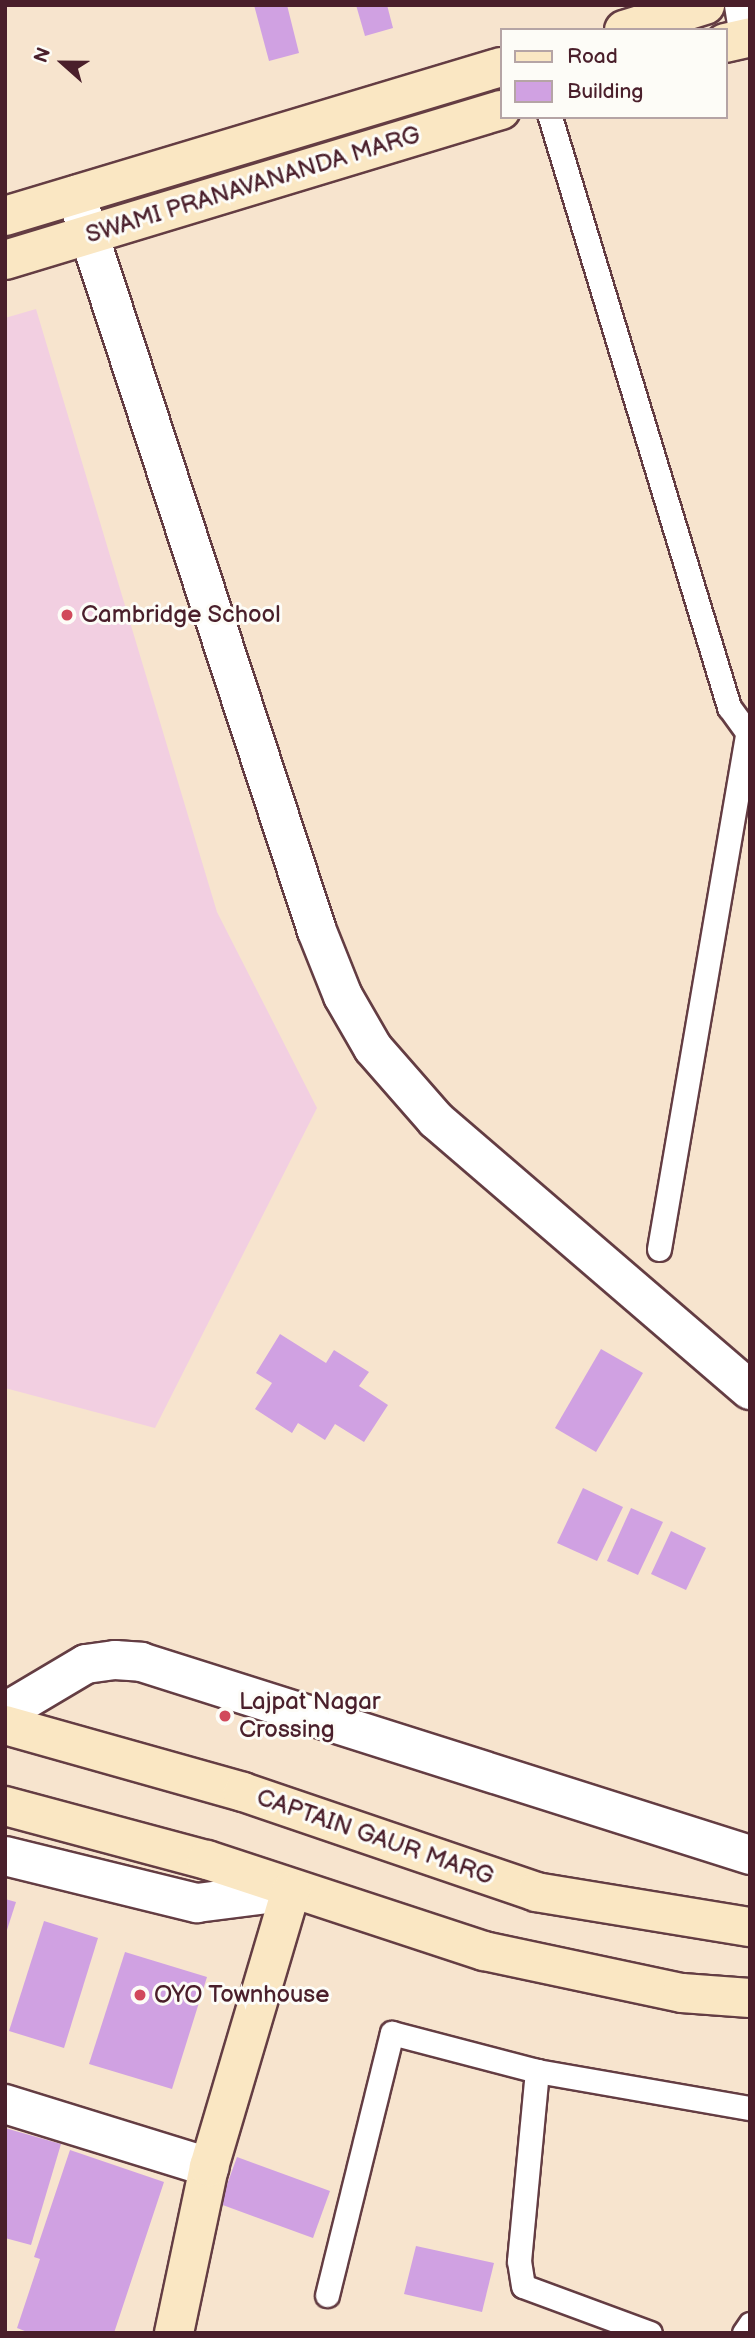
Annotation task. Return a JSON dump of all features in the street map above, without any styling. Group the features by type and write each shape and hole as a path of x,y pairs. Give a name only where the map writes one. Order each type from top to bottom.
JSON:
{"street":[{"path":"630,28 705,5"},
{"path":"727,42 749,37 744,5"},
{"name":"SWAMI PRANAVANANDA MARG","path":"5,216 500,68"},
{"name":"SWAMI PRANAVANANDA MARG","path":"5,260 500,110"},
{"path":"76,195 91,234 317,931 343,996 373,1048 436,1120 750,1390"},
{"path":"5,1712 86,1664 116,1660 141,1662 750,1855"},
{"name":"CAPTAIN GAUR MARG","path":"5,1726 243,1792 536,1892 750,1927"},
{"path":"5,1806 207,1860 290,1891 484,1951 682,1993 750,1998"},
{"path":"5,1856 197,1903 290,1891"},
{"path":"174,2333 209,2167 290,1891"},
{"path":"5,2104 209,2167"}],"lane":[{"path":"551,119 729,707 748,736 659,1249"},
{"path":"327,2295 392,2033 537,2071 750,2108"},
{"path":"537,2071 519,2261 523,2286 650,2333"},
{"path":"744,2333 750,2324"}],"shaded area":[{"name":"Cambridge School","path":"36,309 217,912 317,1108 155,1428 5,1388 5,318"}],"building":[{"path":"254,5 287,5 299,53 269,61"},
{"path":"356,5 387,5 393,28 365,36"},
{"path":"280,1334 326,1363 334,1350 369,1372 359,1386 388,1405 364,1442 335,1424 325,1440 298,1423 292,1433 255,1409 272,1383 256,1373"},
{"path":"601,1349 643,1373 596,1452 555,1428"},
{"path":"583,1488 623,1507 597,1561 557,1543"},
{"path":"631,1508 663,1522 638,1575 607,1561"},
{"path":"671,1531 706,1548 686,1590 651,1574"},
{"path":"5,1899 16,1902 6,1933 5,1932"},
{"path":"44,1921 98,1938 64,2048 9,2031"},
{"path":"125,1952 207,1977 172,2089 89,2064"},
{"path":"5,2128 61,2144 31,2245 5,2238"},
{"path":"70,2150 164,2182 114,2333 30,2333 17,2328 40,2259 34,2257"},
{"path":"237,2157 330,2191 313,2238 220,2204"},
{"path":"416,2246 494,2263 482,2312 404,2294"}],"place":[{"name":"Cambridge School","path":"67,615"},
{"name":"Lajpat Nagar Crossing","path":"225,1716"},
{"name":"OYO Townhouse","path":"140,1995"}]}
